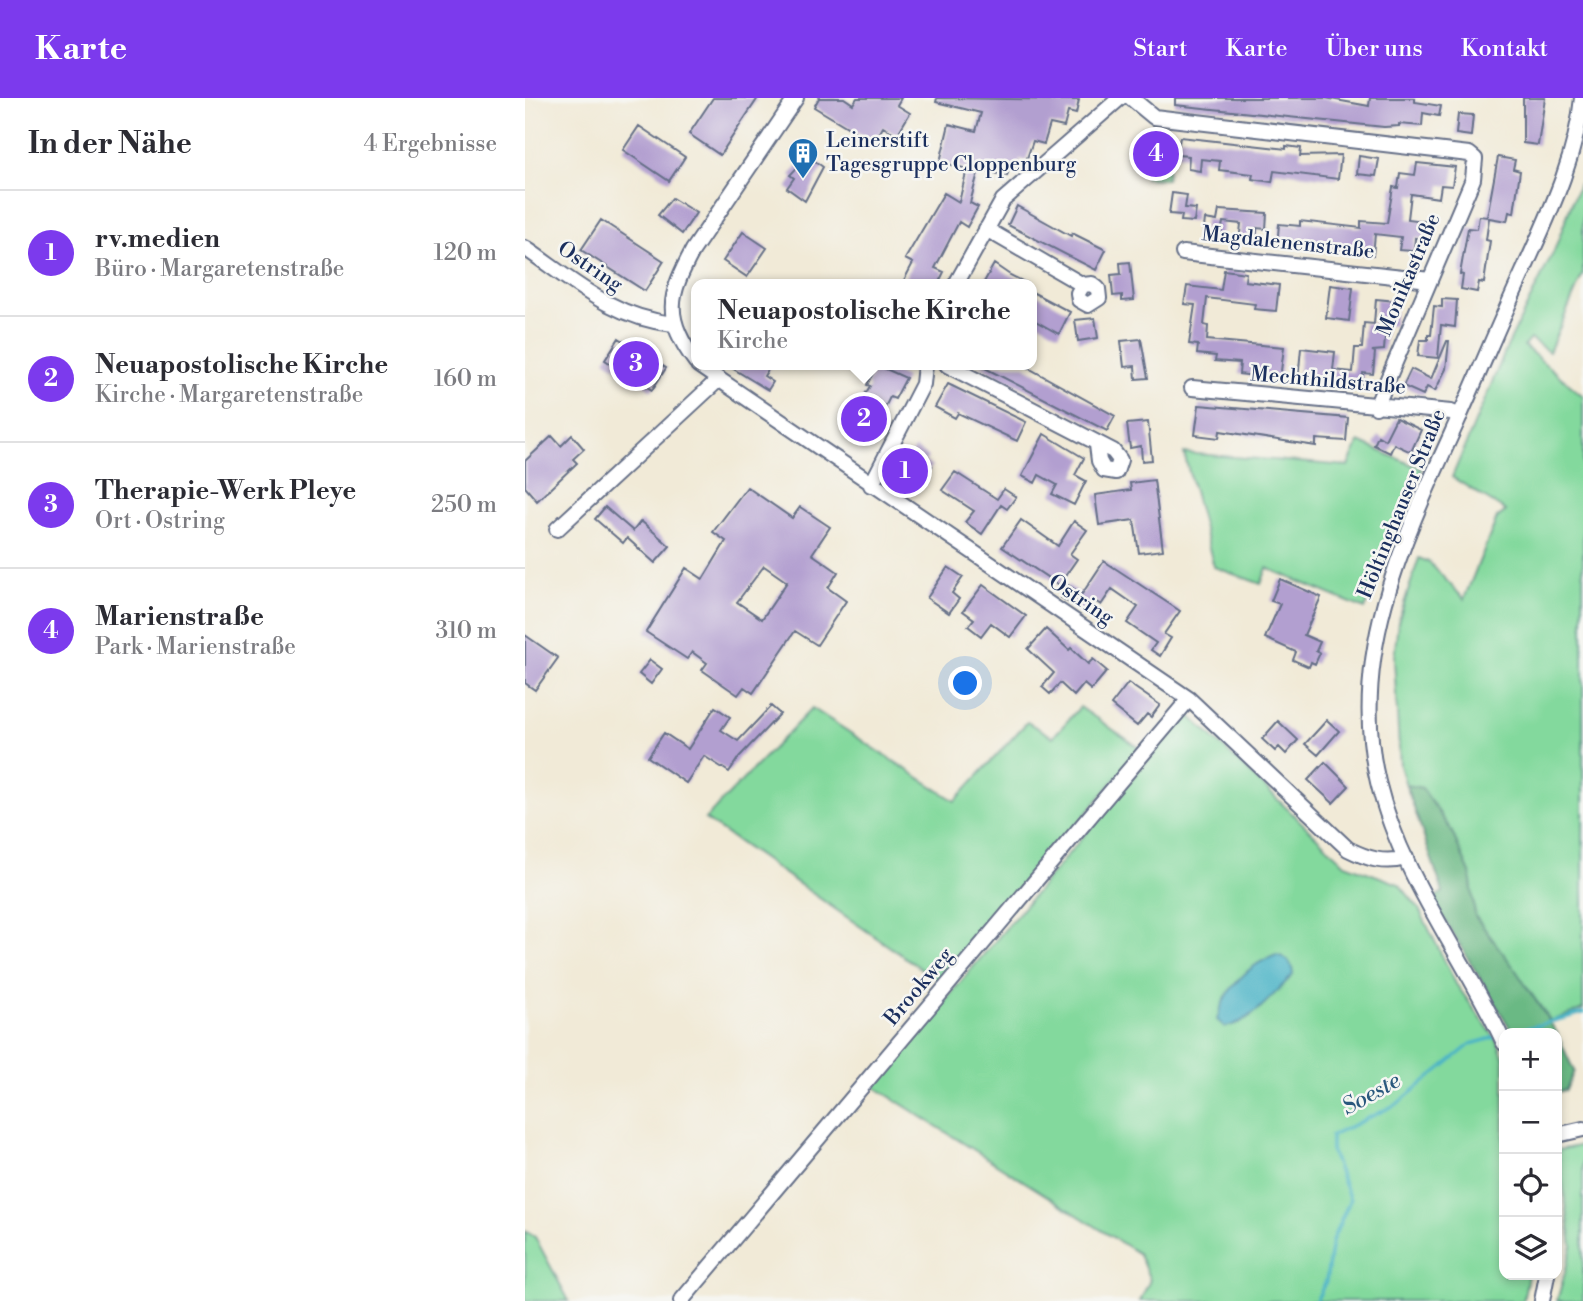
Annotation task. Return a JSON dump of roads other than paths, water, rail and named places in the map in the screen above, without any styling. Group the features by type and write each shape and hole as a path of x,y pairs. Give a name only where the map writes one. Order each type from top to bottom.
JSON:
{"street":[{"path":"673,324 674,297 679,275 692,250 796,98"},
{"path":"959,279 1010,192 1120,98"},
{"name":"Monikastraße","path":"1131,98 1154,117 1469,154 1475,159 1473,179 1376,407"},
{"name":"Höltinghauser Straße","path":"1499,1033 1406,858 1378,781 1370,720 1373,654 1394,571 1567,170 1577,135 1582,98"},
{"path":"986,229 1083,285"},
{"name":"Ostring","path":"525,248 614,310 650,322 673,324 691,353"},
{"name":"Magdalenenstraße","path":"1183,253 1430,280"},
{"name":"Ostring","path":"706,370 1189,699 1348,849 1368,859 1391,862 1406,858"},
{"path":"871,485 923,384 924,370"},
{"path":"956,370 1097,445"},
{"path":"557,529 718,380"},
{"name":"Mechthildstraße","path":"1192,388 1451,412 1459,416"},
{"name":"Brookweg","path":"681,1301 1189,699"},
{"path":"1562,1134 1583,1129"},
{"path":"1542,1301 1546,1280"}],"water":[{"path":"1277,955 1289,962 1293,975 1254,1013 1225,1027 1217,1020 1231,989 1247,971"}],"waterway":[{"name":"Soeste","path":"1528,1028 1583,1013"},
{"name":"Soeste","path":"1316,1301 1326,1281 1332,1241 1350,1200 1331,1150 1331,1136 1397,1104 1471,1044 1496,1037"}],"place":[{"name":"Marienstraße","path":"1156,154"},
{"name":"Leinerstift Tagesgruppe Cloppenburg","path":"803,180"},
{"name":"Therapie-Werk Pleye","path":"636,364"},
{"name":"Neuapostolische Kirche","path":"864,419"},
{"name":"rv.medien","path":"905,471"}]}
